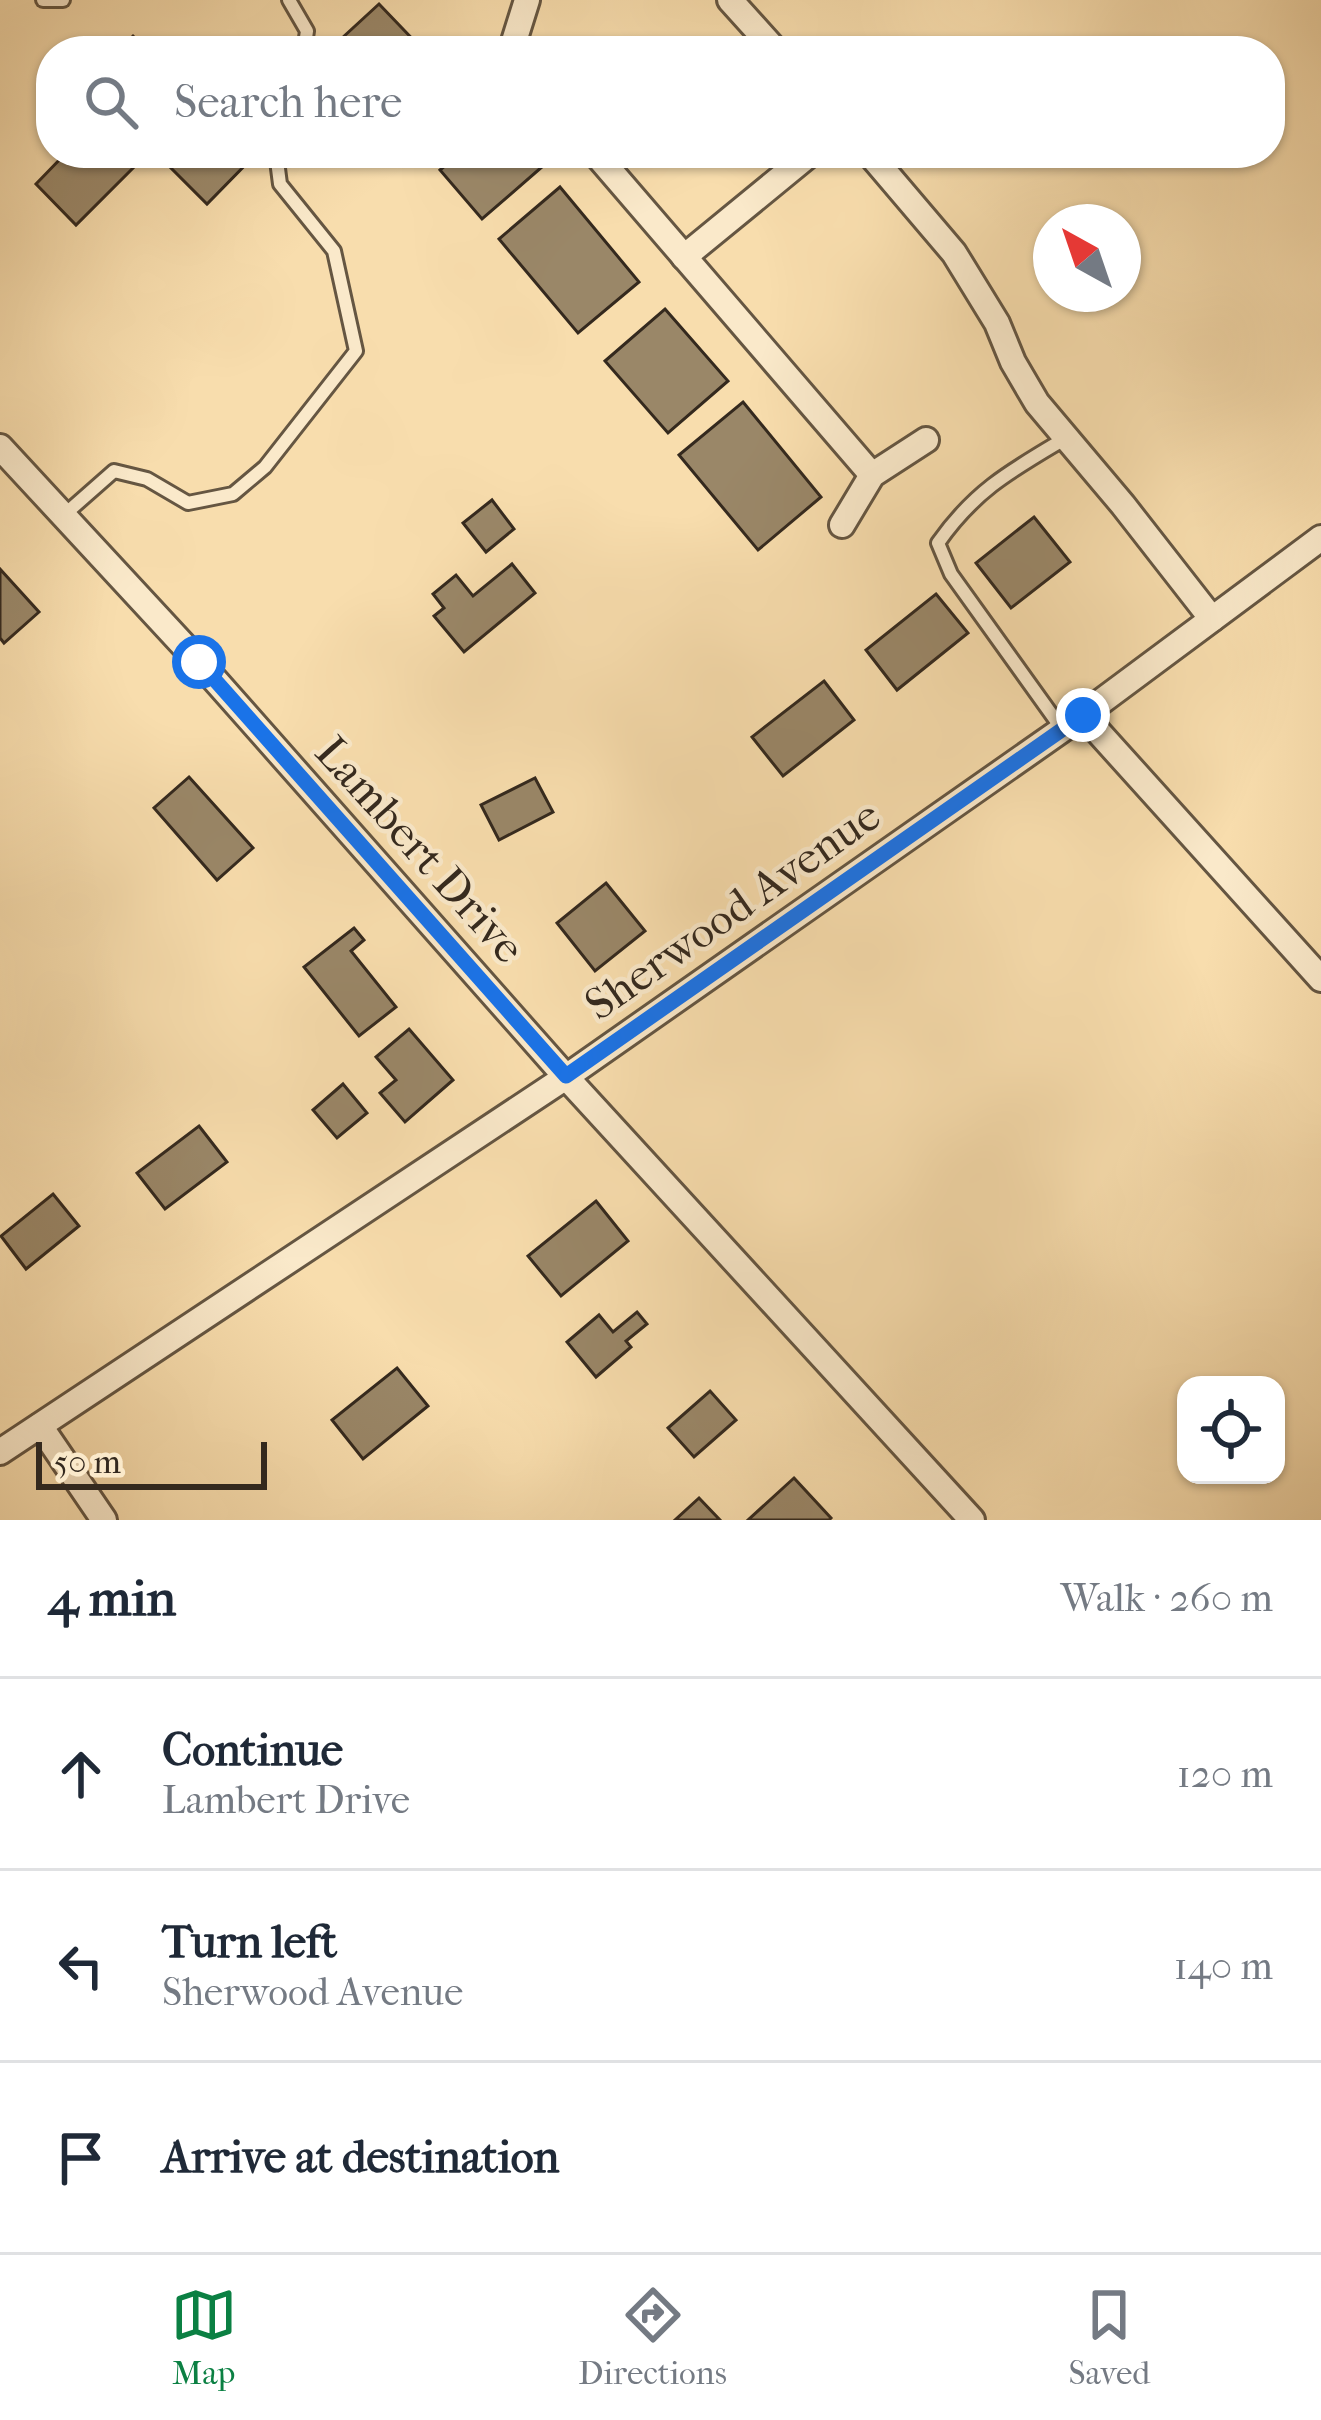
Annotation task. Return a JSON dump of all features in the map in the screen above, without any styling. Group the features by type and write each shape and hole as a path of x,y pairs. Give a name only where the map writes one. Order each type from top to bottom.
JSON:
{"street":[{"path":"516,36 527,0"},
{"path":"730,0 762,36"},
{"path":"608,168 872,476"},
{"path":"684,257 793,168"},
{"path":"881,168 954,253 997,323 1036,403 1212,619"},
{"path":"842,525 872,476 926,440"},
{"name":"Lambert Drive","path":"0,447 972,1520"},
{"name":"Sherwood Avenue","path":"0,1452 566,1076 1072,722 1321,538"},
{"path":"1072,722 1321,979"},
{"path":"40,1426 104,1520"}],"lane":[{"path":"43,0 63,0"},
{"path":"289,0 306,36"},
{"path":"63,516 114,471 147,479 188,503 233,494 266,467 356,351 334,251 280,184 277,168"},
{"path":"1066,438 1005,475 959,513 938,543 951,574 1072,722"}],"building":[{"path":"379,4 410,36 344,36"},
{"path":"51,168 133,168 76,225 36,184"},
{"path":"171,168 242,168 207,204"},
{"path":"442,168 541,168 482,219"},
{"path":"560,187 639,282 578,333 499,239"},
{"path":"665,309 728,381 668,433 605,361"},
{"path":"743,402 821,497 758,550 679,455"},
{"path":"492,500 514,529 486,552 463,523"},
{"path":"1034,517 1070,562 1011,608 976,563"},
{"path":"512,564 535,593 464,652 434,616 444,608 433,594 456,575 473,596"},
{"path":"0,569 39,612 4,643 0,638"},
{"path":"936,594 968,633 897,690 866,650"},
{"path":"824,681 854,720 783,776 752,737"},
{"path":"189,777 253,848 217,880 154,808"},
{"path":"535,778 553,812 499,840 481,805"},
{"path":"606,883 645,931 595,971 557,923"},
{"path":"354,928 364,940 351,951 396,1007 359,1036 304,967"},
{"path":"409,1029 453,1080 405,1122 380,1093 396,1080 376,1057"},
{"path":"343,1084 367,1113 337,1138 313,1110"},
{"path":"199,1126 227,1162 165,1209 137,1173"},
{"path":"53,1194 79,1226 26,1269 1,1236"},
{"path":"596,1201 628,1241 561,1296 528,1256"},
{"path":"637,1312 647,1324 626,1341 631,1347 596,1377 567,1342 599,1315 613,1332"},
{"path":"397,1368 428,1406 363,1459 332,1420"},
{"path":"710,1391 736,1420 694,1457 668,1428"},
{"path":"794,1478 829,1520 748,1520"},
{"path":"699,1498 720,1520 675,1520"}],"route":[{"path":"199,662 566,1076 1083,715"}]}
